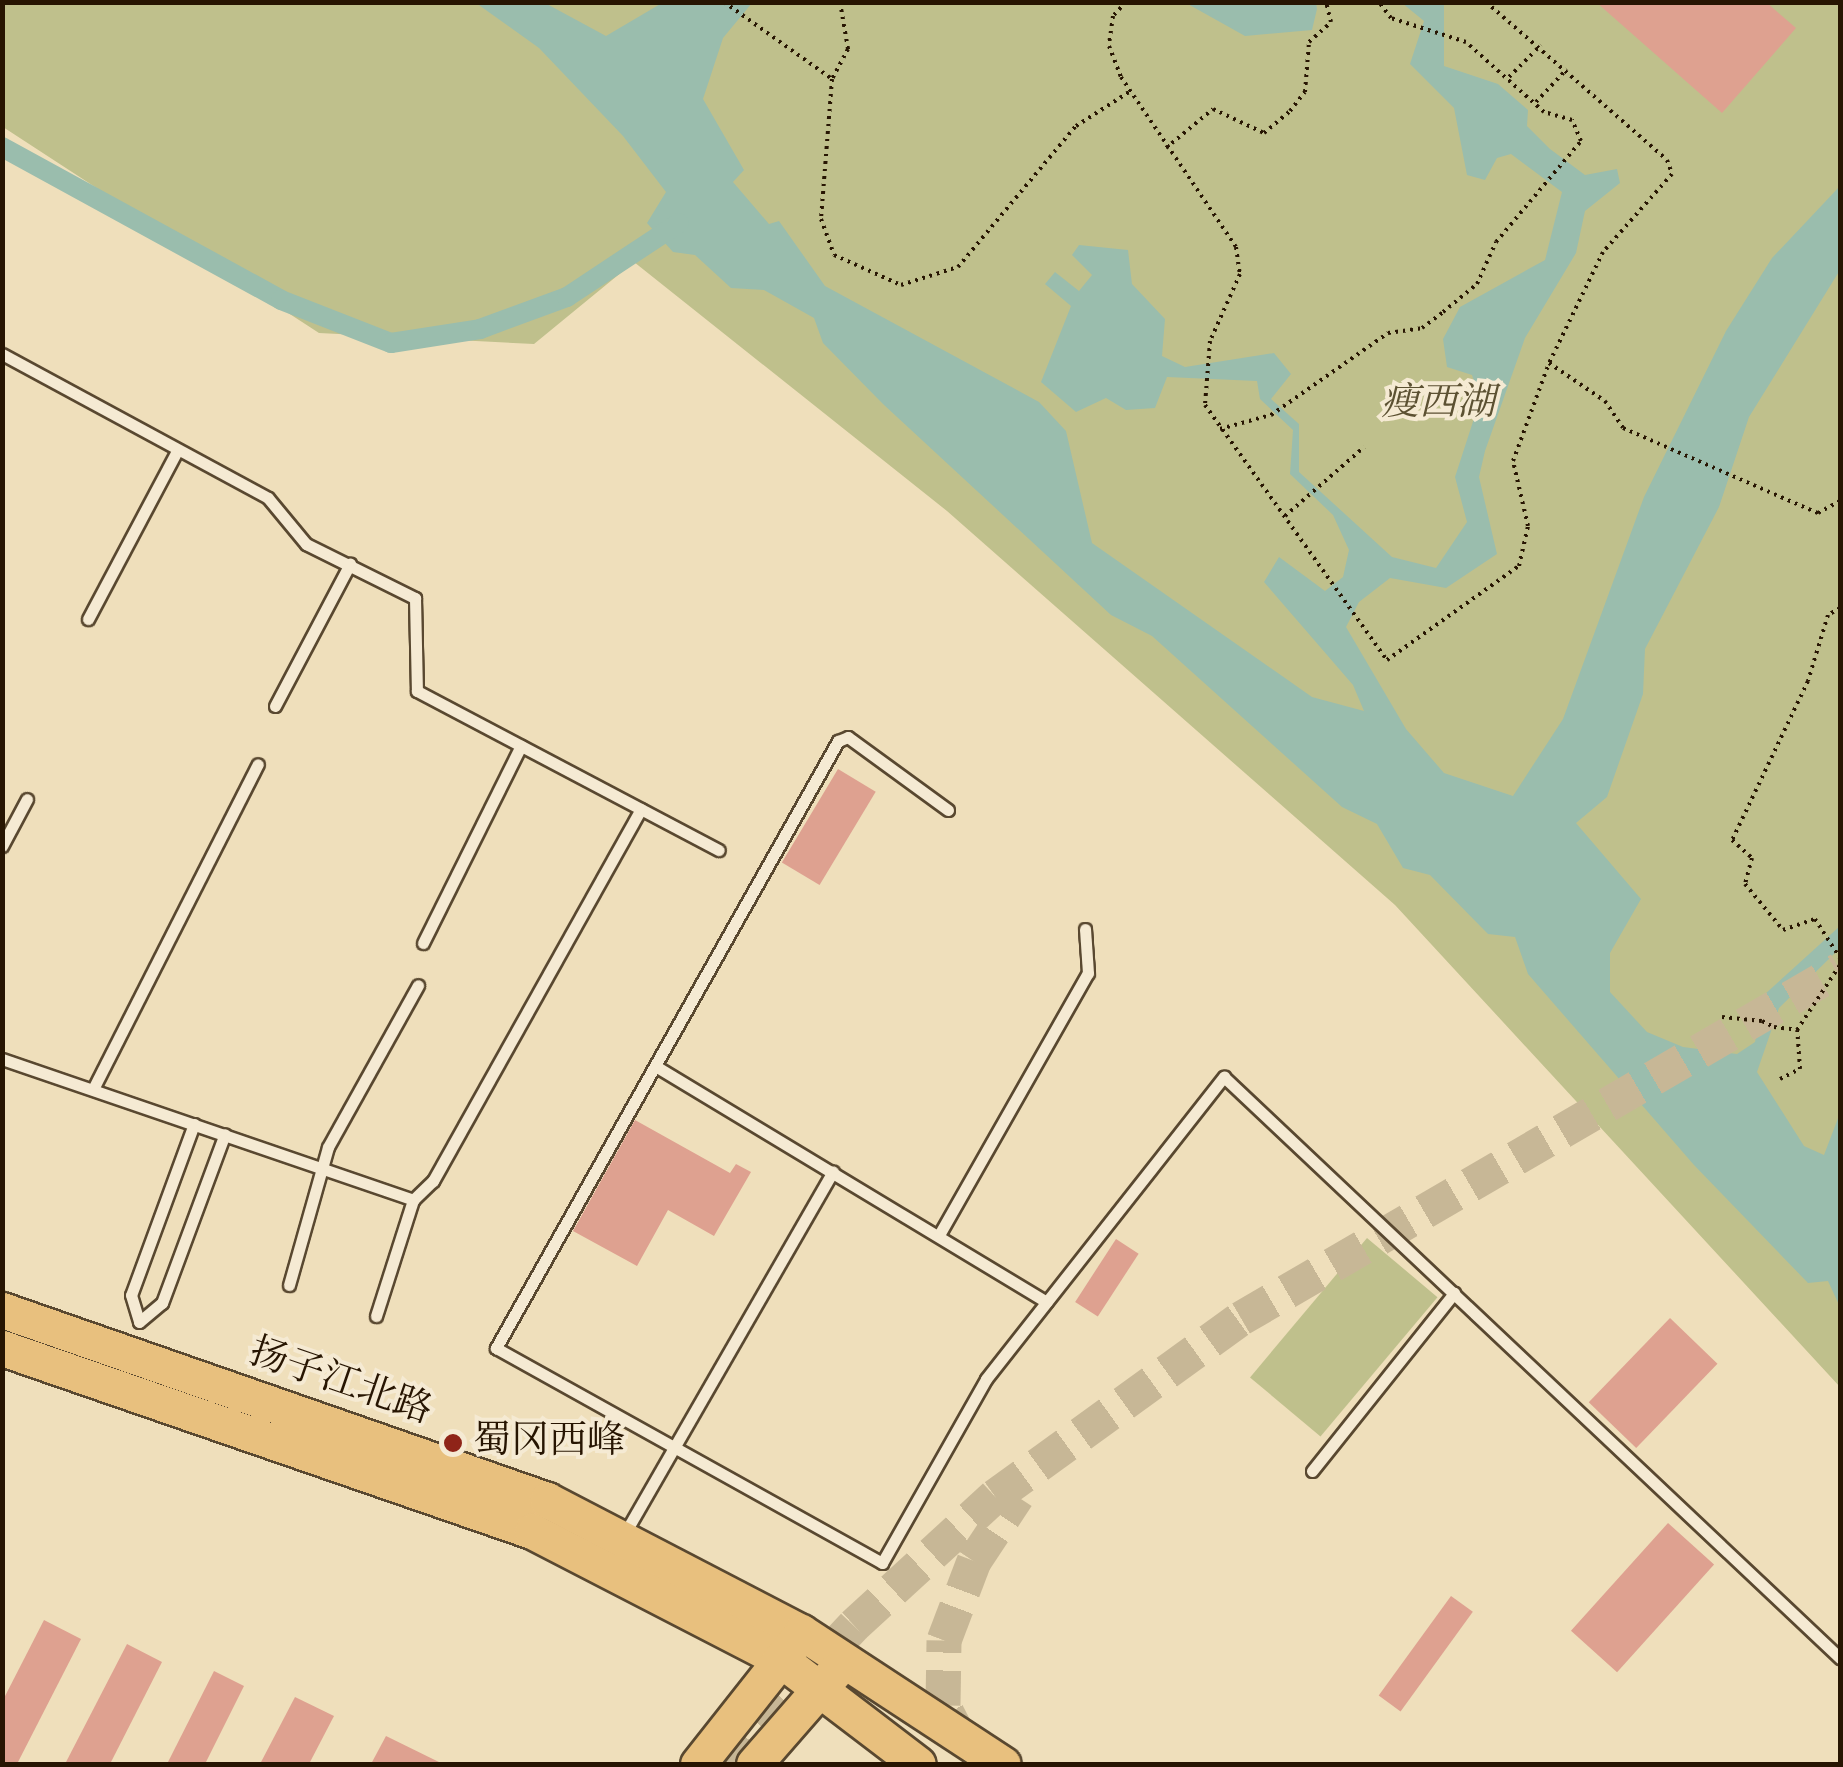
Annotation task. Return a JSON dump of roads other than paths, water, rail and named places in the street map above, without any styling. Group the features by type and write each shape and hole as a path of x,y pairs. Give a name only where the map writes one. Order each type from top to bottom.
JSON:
{"main road":[{"name":"扬子江北路","path":"2,1310 547,1500 622,1536 834,1672 1003,1764"},
{"name":"扬子江北路","path":"2,1348 532,1530 791,1646"},
{"path":"698,1764 791,1646"},
{"name":"扬子江北路","path":"834,1672 918,1764"},
{"path":"754,1764 834,1672"}],"lane":[{"path":"4,361 268,498 306,544 415,598 417,691 718,850"},
{"path":"88,620 176,451"},
{"path":"275,706 350,564"},
{"path":"948,810 848,738 838,741 496,1348 882,1563 986,1379 1224,1077 1840,1658"},
{"path":"422,943 522,746"},
{"path":"93,1089 258,764"},
{"path":"2,846 27,799"},
{"path":"376,1316 413,1200 432,1181 642,809"},
{"path":"939,1235 1088,973 1084,929"},
{"path":"288,1285 323,1168 418,985"},
{"path":"2,1059 413,1200"},
{"path":"657,1067 1048,1302"},
{"path":"194,1124 131,1295 140,1322 162,1303 225,1134"},
{"path":"622,1536 832,1172"},
{"path":"1312,1470 1454,1293"}],"waterway":[{"path":"2,147 281,300 391,343 480,329 567,297 679,223"}],"tunnel":[{"path":"724,1764 854,1625 995,1496 1241,1318 1840,969"},
{"path":"963,1744 943,1705 944,1640 974,1561 1017,1496"}],"place":[{"name":"蜀冈西峰","path":"453,1443"}],"park label":[{"name":"瘦西湖","path":"1438,405"}]}
